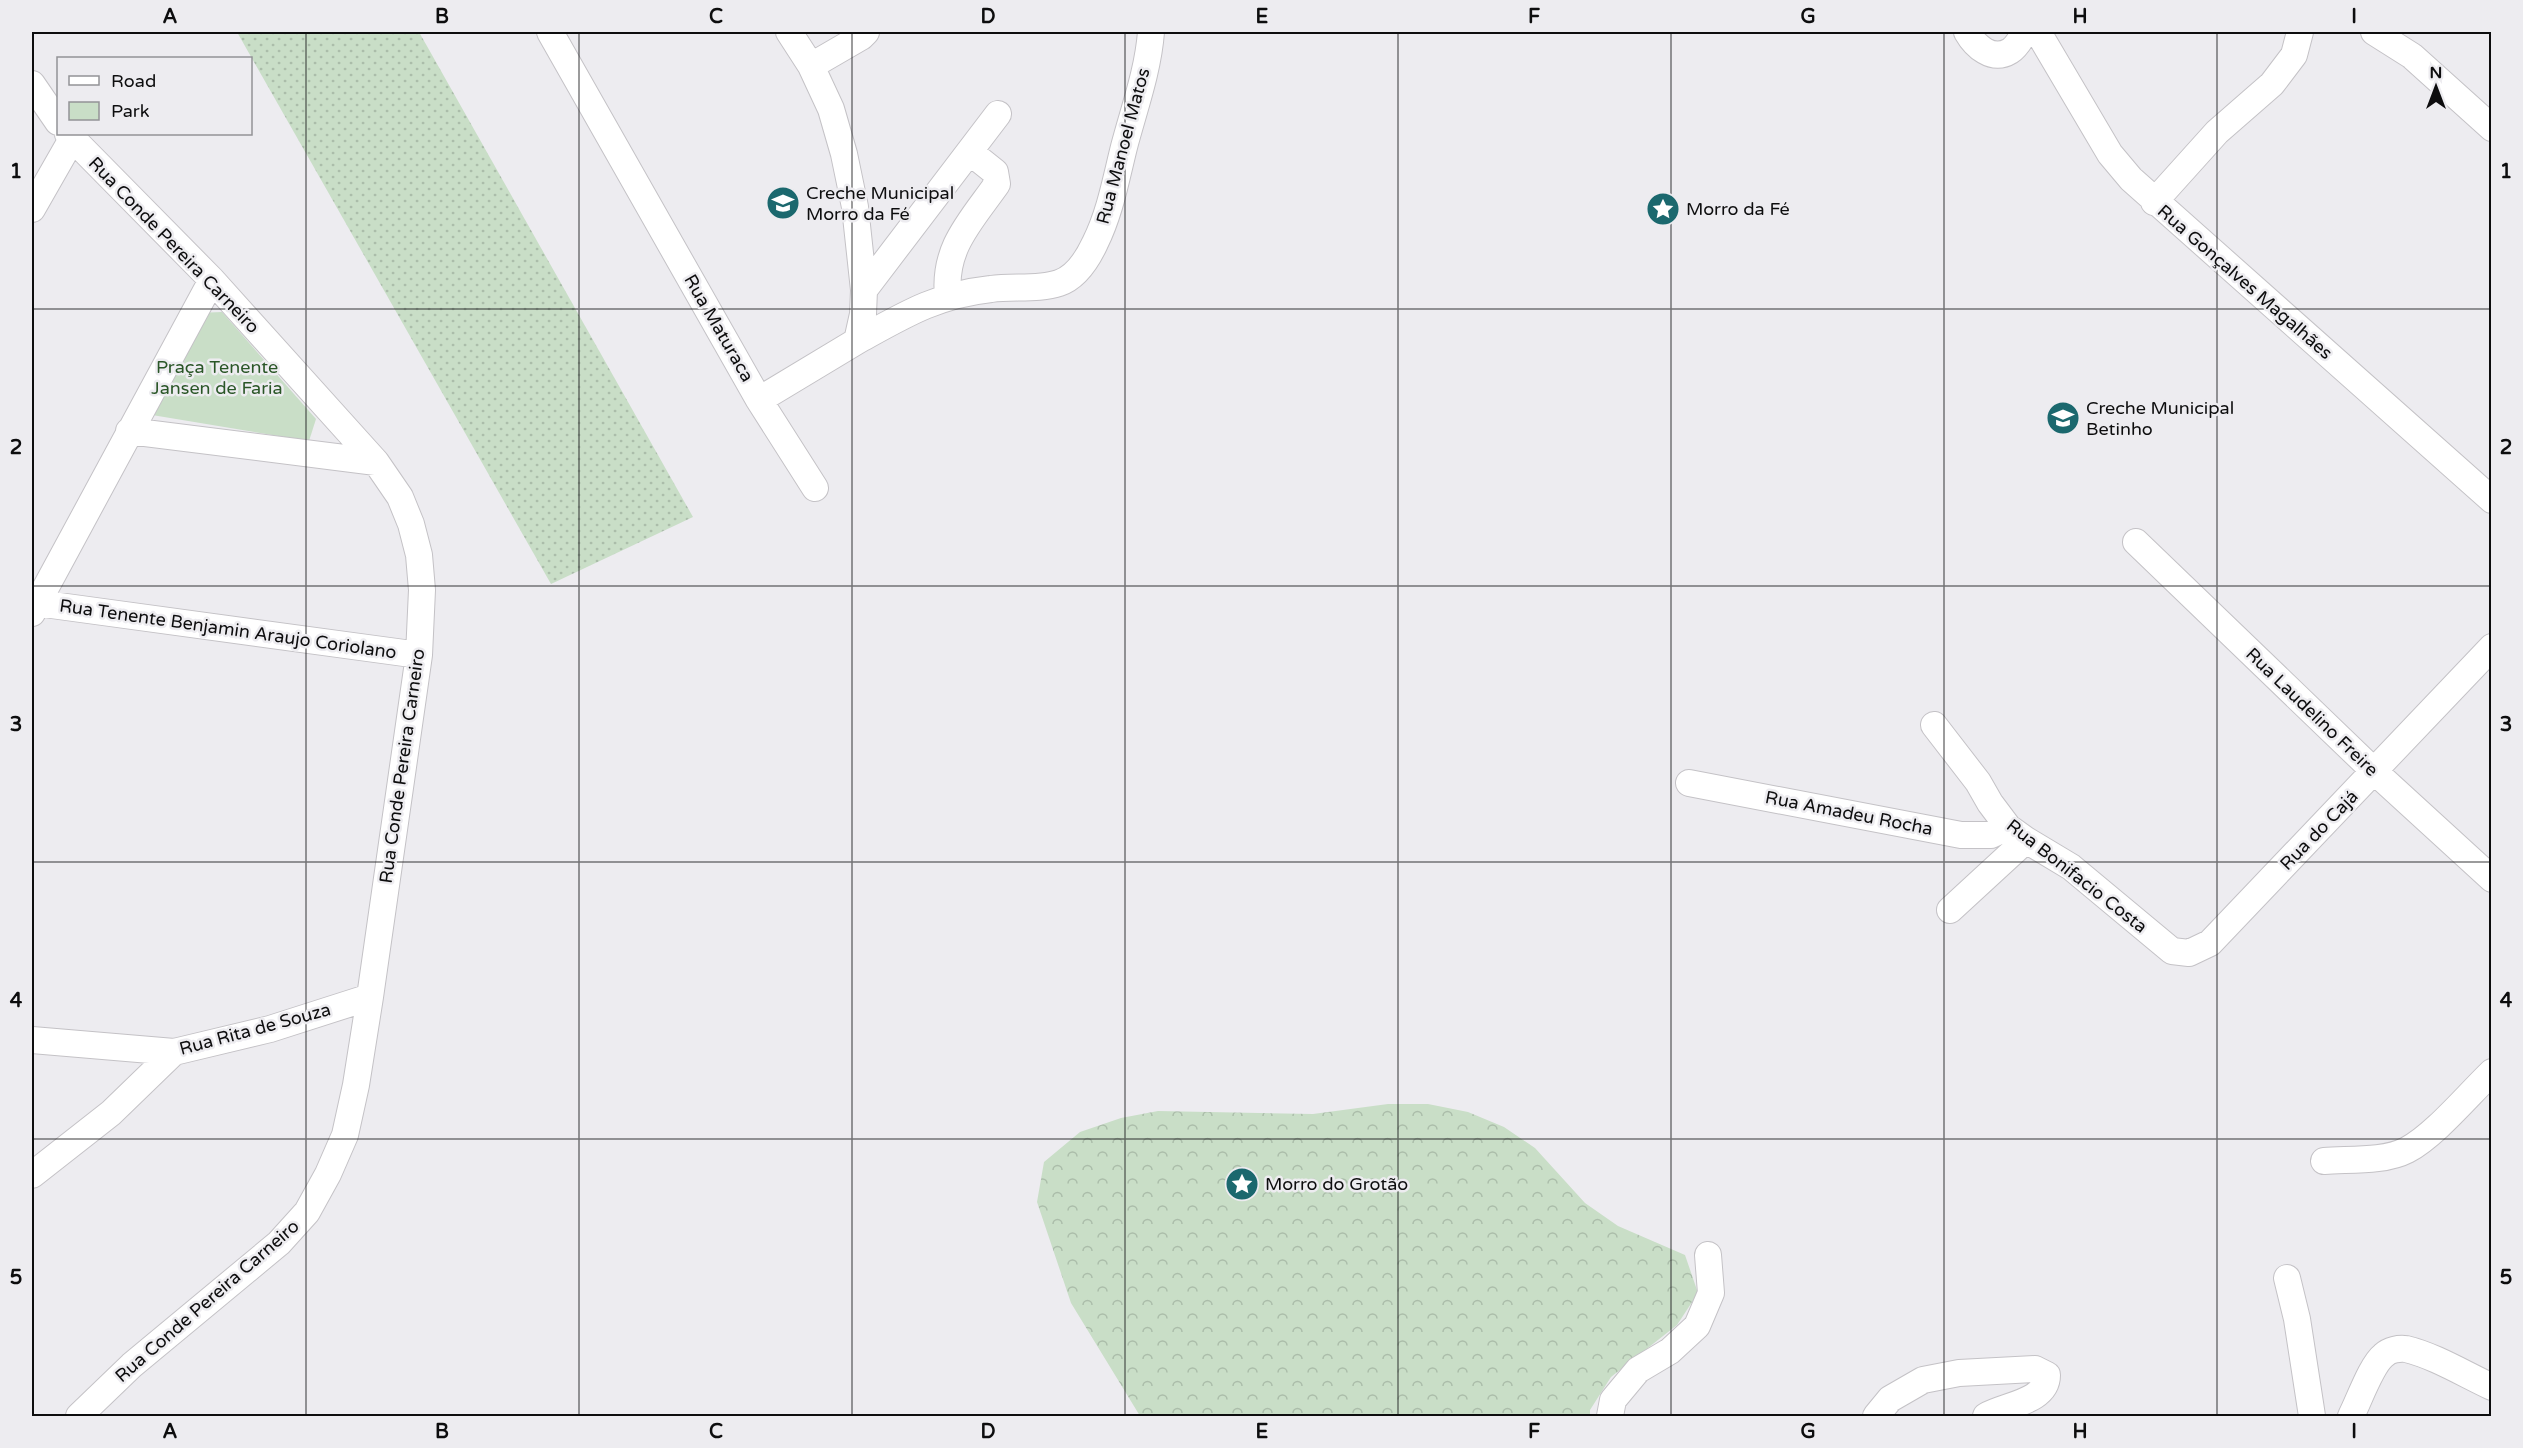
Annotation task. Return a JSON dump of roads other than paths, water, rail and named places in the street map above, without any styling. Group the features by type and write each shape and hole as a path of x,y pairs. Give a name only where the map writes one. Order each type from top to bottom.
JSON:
{"street":[{"name":"Rua Maturaca","path":"550,32 759,400 857,342"},
{"path":"789,32 811,66 831,109 844,154 855,207 864,290 863,314 857,342"},
{"path":"811,66 866,32"},
{"name":"Rua Manoel Matos","path":"857,342 910,312 948,296 992,288 1059,283 1072,276 1096,242 1106,215 1145,70 1151,32"},
{"path":"1967,32 1976,46 1999,55 2010,52 2025,32"},
{"name":"Rua Gonçalves Magalhães","path":"2038,32 2110,154 2154,202 2492,500"},
{"path":"2154,202 2217,132 2272,84 2294,55 2300,32"},
{"path":"2374,32 2410,44 2492,128"},
{"name":"Rua Conde Pereira Carneiro","path":"32,84 57,119"},
{"path":"864,290 998,114"},
{"path":"32,209 65,135"},
{"name":"Rua Conde Pereira Carneiro","path":"69,135 212,280 376,462 400,497 411,524 419,555 422,590 419,655 370,997 356,1085 345,1135 328,1174 307,1212 279,1243 132,1365 79,1416"},
{"path":"948,296 946,277 955,245 997,184 998,177 995,172 970,152"},
{"path":"34,608 212,280"},
{"path":"759,400 815,488"},
{"path":"129,431 376,462"},
{"name":"Rua Laudelino Freire","path":"2136,542 2375,772 2492,879"},
{"name":"Rua Tenente Benjamin Araujo Coriolano","path":"34,608 419,655"},
{"name":"Rua do Cajá","path":"2189,953 2210,943 2492,647"},
{"name":"Rua Bonifacio Costa","path":"1934,725 1978,782 1990,804 2017,834 2071,867 2172,951 2189,953"},
{"name":"Rua Amadeu Rocha","path":"1689,783 1961,835 2017,834"},
{"path":"1950,910 2017,834"},
{"name":"Rua Rita de Souza","path":"32,1040 174,1052 270,1029 370,997"},
{"path":"32,1175 111,1113 174,1052"},
{"path":"2324,1161 2381,1157 2405,1151 2424,1139 2492,1072"},
{"path":"1611,1416 1613,1400 1638,1370 1670,1351 1696,1326 1711,1293 1708,1255"},
{"path":"2287,1278 2297,1318 2312,1416"},
{"path":"2351,1416 2383,1355 2396,1349 2405,1349 2492,1387"},
{"path":"1876,1416 1890,1399 1923,1380 1959,1373 2035,1369 2047,1375 2043,1389 2031,1399 1986,1416"}],"place":[{"name":"Creche Municipal Morro da Fé","path":"783,203"},
{"name":"Morro da Fé","path":"1663,209"},
{"name":"Creche Municipal Betinho","path":"2063,418"},
{"name":"Morro do Grotão","path":"1242,1184"}],"park label":[{"name":"Praça Tenente Jansen de Faria","path":"217,377"}]}
